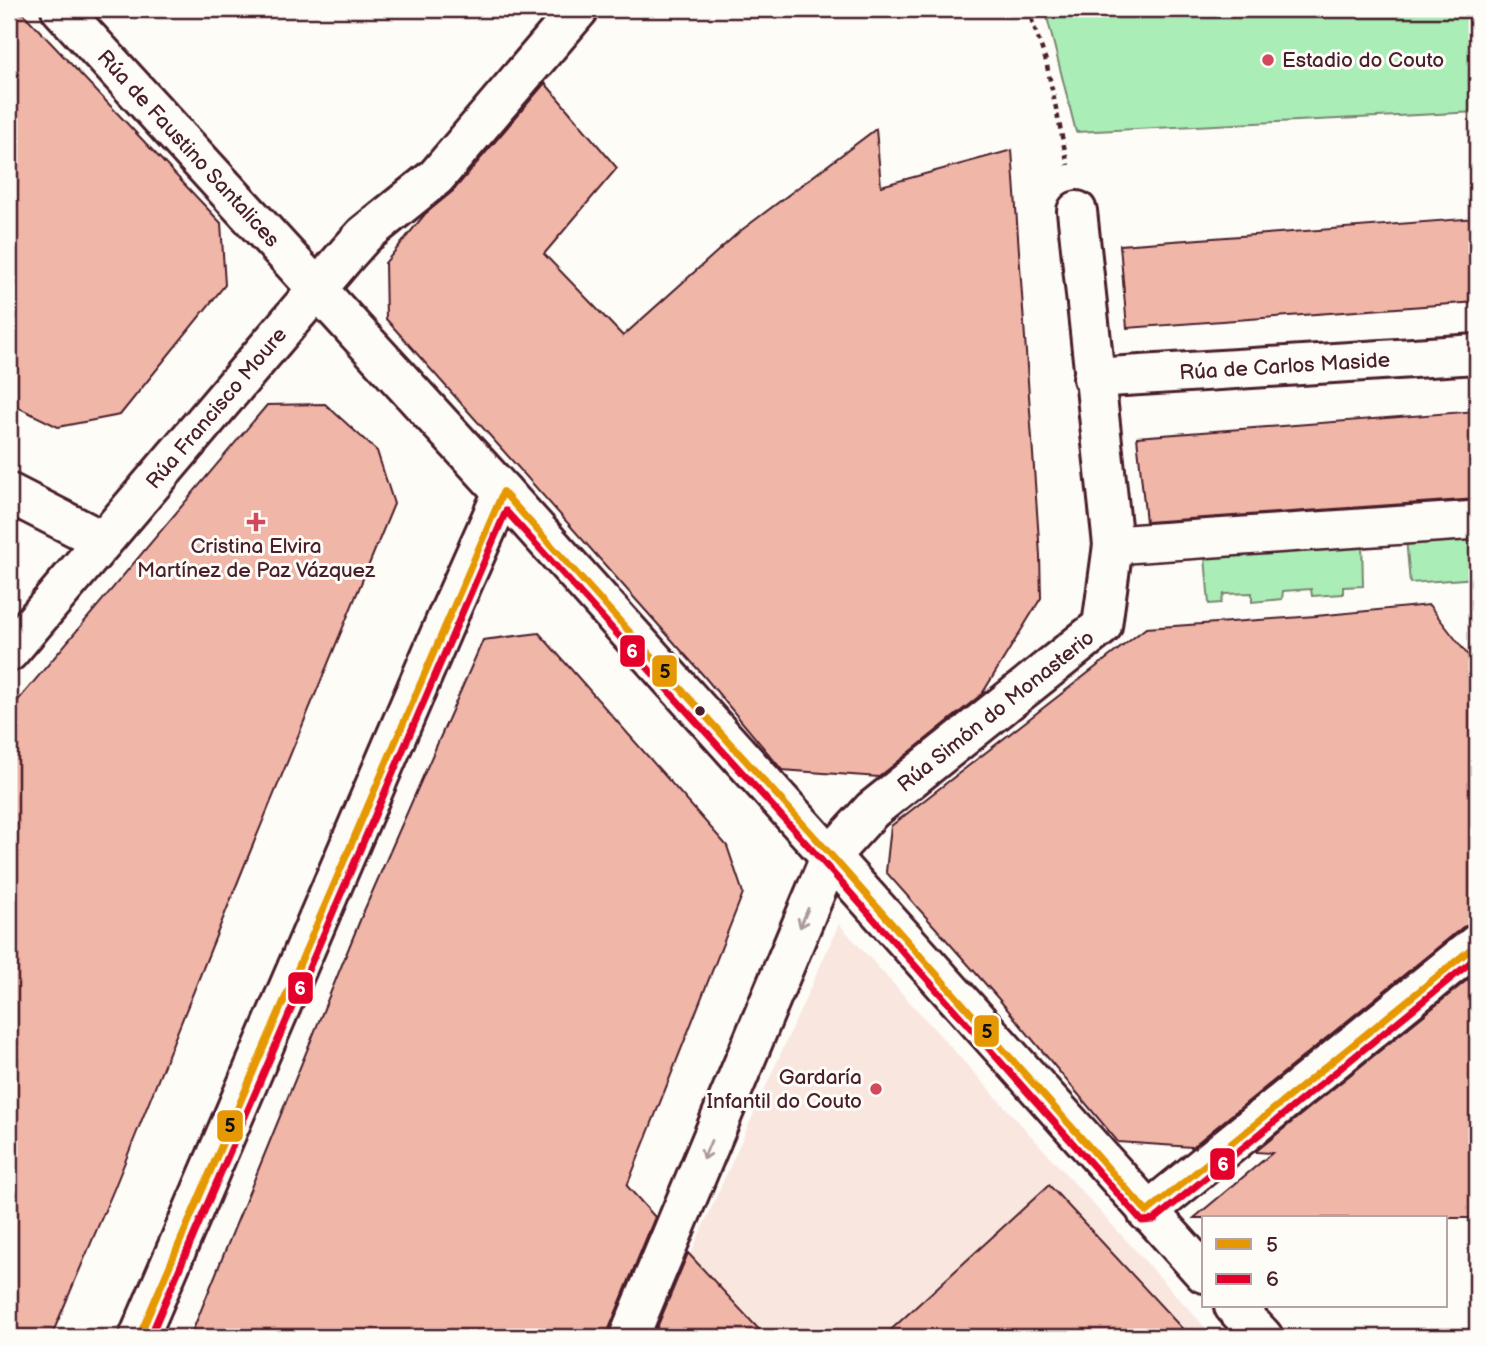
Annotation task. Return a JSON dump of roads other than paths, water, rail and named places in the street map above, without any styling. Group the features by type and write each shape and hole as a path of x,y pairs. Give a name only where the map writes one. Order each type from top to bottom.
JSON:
{"street":[{"name":"Rúa de Faustino Santalices","path":"61,9 503,492 1202,1271"},
{"name":"Rúa Francisco Moure","path":"9,652 317,288 364,235 436,177 579,9"},
{"name":"Rúa Simón do Monasterio","path":"629,1337 831,855 872,810 1102,626 1113,545 1077,211"},
{"name":"Rúa de Carlos Maside","path":"1093,378 1477,354"},
{"path":"139,1337 503,492"},
{"path":"9,493 103,541"},
{"path":"1113,545 1477,520"},
{"path":"1147,1212 1477,944"},
{"path":"1236,1308 1263,1337"}],"place":[{"name":"Estadio do Couto","path":"1268,60"},
{"name":"Cristina Elvira Martínez de Paz Vázquez","path":"256,522"},
{"name":"Gardaría Infantil do Couto","path":"876,1089"}]}
